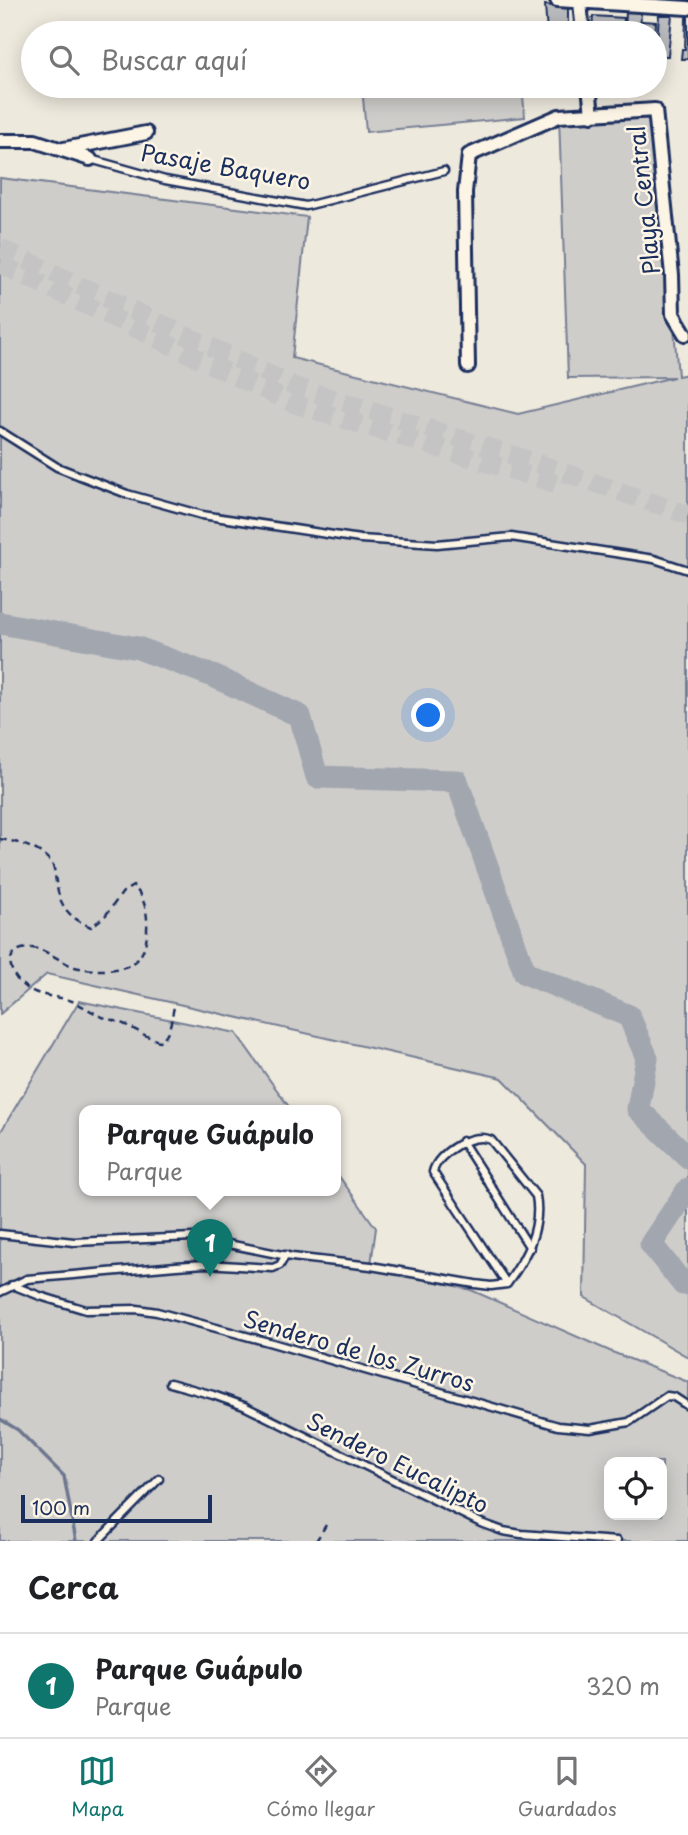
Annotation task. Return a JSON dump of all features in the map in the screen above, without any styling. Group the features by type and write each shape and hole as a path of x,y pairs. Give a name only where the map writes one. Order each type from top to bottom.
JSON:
{"street":[{"path":"557,0 688,8"},
{"path":"580,2 582,21"},
{"name":"Playa Central","path":"590,98 592,115 655,110 672,275 673,314 685,334"},
{"path":"468,366 465,192 468,155 559,116 592,115"},
{"path":"60,149 146,133"},
{"name":"Pasaje Baquero","path":"0,141 34,141 90,159"}],"lane":[{"name":"Pasaje Baquero","path":"90,159 164,180 306,206 444,171"},
{"path":"0,431 57,467 127,494 202,515 360,539 437,544 512,537 654,559 688,570"},
{"path":"484,1136 491,1140 536,1196 538,1207 530,1248 508,1284 433,1171 434,1164 462,1141 484,1136"},
{"path":"462,1141 530,1248"},
{"path":"0,1234 74,1242 194,1237 286,1255 475,1284 508,1284"},
{"path":"0,1292 27,1279 205,1264 272,1268 280,1265 286,1255"},
{"name":"Sendero de los Zurros","path":"12,1285 86,1310 137,1309 157,1312 558,1426 590,1429 629,1422 667,1396 683,1401 688,1406"},
{"name":"Sendero Eucalipto","path":"170,1384 244,1406 481,1523 503,1531 617,1541"},
{"path":"98,1541 159,1479"}],"path":[{"path":"0,839 19,842 40,853 52,865 59,899 73,919 91,927 105,916 123,892 133,886 144,902 147,920 147,936 137,961 119,969 76,967 30,948 17,952 11,959 10,970 15,981 36,993 71,1000 159,1041 165,1038 174,1007"},
{"path":"316,1541 326,1525"}],"shaded area":[{"path":"363,98 523,98 525,117 366,132"},
{"path":"656,112 678,376 688,374 688,1357 584,1297 586,1164 502,1078 47,974 0,1014 0,178 307,217 292,358 518,414 674,377 568,378 559,116"},
{"path":"79,1001 236,1033 288,1105 79,1105 79,1196 341,1196 341,1179 376,1228 371,1264 471,1290 688,1382 688,1541 0,1541 0,1133"}],"building":[{"path":"545,5 568,8 568,21 546,21"},
{"path":"626,12 641,12 641,21 626,21"},
{"path":"659,15 672,15 668,56 667,21 659,21"},
{"path":"593,16 624,18 624,21 593,21"},
{"path":"686,18 688,59 681,59 682,49 685,49"}],"waterway":[{"path":"0,623 138,648 213,676 300,716 317,777 457,781 525,973 629,1016 647,1058 638,1109 688,1157"},
{"path":"688,1189 651,1244 683,1284 688,1283"},
{"path":"0,1419 18,1430 64,1476 76,1541"}],"tunnel":[{"path":"0,248 296,387 522,458 688,515"},
{"path":"0,264 294,404 557,484"}],"place":[{"name":"Parque Guápulo","path":"210,1277"}]}
